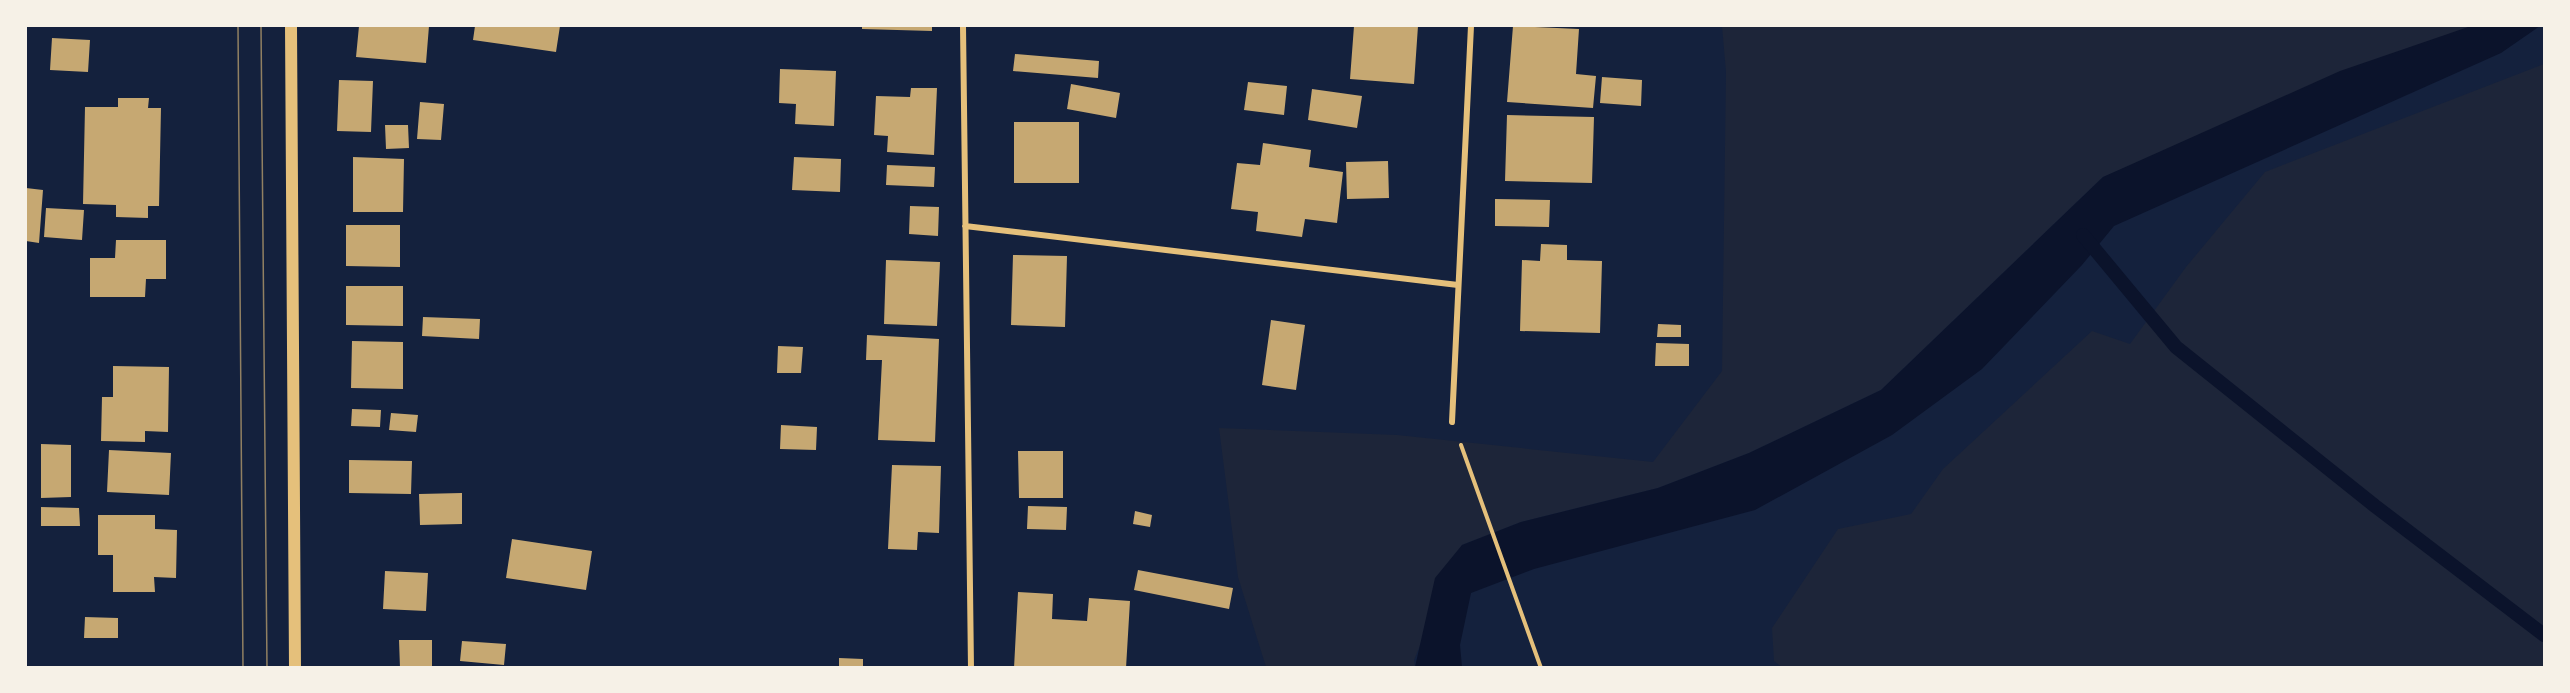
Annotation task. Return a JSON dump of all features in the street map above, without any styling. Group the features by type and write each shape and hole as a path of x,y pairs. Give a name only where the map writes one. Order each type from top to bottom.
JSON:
{"main road":[{"path":"291,26 295,668"}],"street":[{"path":"963,26 971,668"},
{"path":"1452,422 1471,26"},
{"path":"965,226 1458,285"}],"path":[{"path":"1452,422 1541,668"}],"shaded area":[{"path":"1722,26 2471,26 2103,177 1881,390 1749,453 1658,488 1521,522 1462,545 1414,660 1415,667 1266,667 1238,577 1219,428 1397,435 1653,462 1722,371 1726,72"},
{"path":"2471,26 2540,26 2501,53 2114,226 2082,265 1982,369 1892,435 1755,510 1534,569 1471,593 1460,645 1462,667 1415,667 1435,578 1462,545 1521,522 1658,488 1749,453 1881,390 2103,177 2340,71"},
{"path":"2544,64 2544,667 1783,668 1774,661 1772,628 1838,529 1911,514 1943,469 2092,331 2130,344 2186,267 2265,172"}],"building":[{"path":"359,26 429,26 426,63 356,57"},
{"path":"475,26 560,26 556,52 473,40"},
{"path":"862,26 932,26 932,31 862,29"},
{"path":"1354,26 1418,26 1414,84 1350,79"},
{"path":"1513,26 1579,29 1576,74 1596,76 1593,108 1507,102"},
{"path":"52,38 90,40 88,72 50,70"},
{"path":"1015,54 1099,61 1098,78 1013,71"},
{"path":"780,69 836,71 834,126 795,124 796,104 779,103"},
{"path":"1602,77 1642,80 1641,106 1600,103"},
{"path":"339,80 373,81 371,132 337,131"},
{"path":"1248,82 1287,86 1284,115 1244,110"},
{"path":"1071,84 1120,93 1116,118 1067,109"},
{"path":"911,88 937,88 934,155 887,152 888,136 874,135 876,96 910,97"},
{"path":"1312,89 1362,96 1357,128 1308,120"},
{"path":"118,98 149,98 148,108 161,108 159,206 148,206 148,218 116,217 116,205 83,204 85,107 118,107"},
{"path":"420,102 444,104 441,140 417,139"},
{"path":"1507,115 1594,117 1592,183 1505,181"},
{"path":"1014,122 1079,122 1079,183 1014,183"},
{"path":"385,125 408,125 409,148 386,149"},
{"path":"1263,143 1311,150 1309,167 1343,172 1337,223 1305,219 1302,237 1256,231 1258,212 1231,209 1237,163 1260,165"},
{"path":"353,157 404,159 403,212 353,212"},
{"path":"794,157 841,159 840,192 792,190"},
{"path":"1388,161 1389,198 1347,199 1346,162"},
{"path":"887,165 935,167 934,187 886,185"},
{"path":"26,188 43,190 39,243 26,241"},
{"path":"1495,199 1550,200 1549,227 1495,226"},
{"path":"910,206 939,207 938,236 909,234"},
{"path":"46,208 84,210 82,240 44,237"},
{"path":"346,225 400,225 400,267 346,266"},
{"path":"116,240 166,240 166,279 146,279 145,297 90,297 90,258 115,258"},
{"path":"1541,244 1567,245 1567,260 1602,261 1600,333 1520,331 1522,260 1540,261"},
{"path":"1013,255 1067,256 1065,327 1011,325"},
{"path":"886,260 940,262 937,326 884,324"},
{"path":"346,286 403,286 403,326 346,325"},
{"path":"423,317 480,319 479,339 422,336"},
{"path":"1271,320 1305,325 1296,390 1262,385"},
{"path":"1658,324 1681,325 1681,337 1657,337"},
{"path":"867,335 939,339 935,442 878,440 882,360 866,360"},
{"path":"352,341 403,342 403,389 351,388"},
{"path":"1656,343 1689,344 1689,366 1655,366"},
{"path":"778,346 803,347 801,373 777,373"},
{"path":"113,366 169,367 168,432 145,431 145,442 101,441 102,397 113,397"},
{"path":"352,409 381,410 380,427 351,426"},
{"path":"391,413 418,415 416,432 389,430"},
{"path":"781,425 817,427 816,450 780,449"},
{"path":"41,444 71,445 71,497 41,498"},
{"path":"109,450 171,453 169,495 107,492"},
{"path":"1018,451 1063,451 1063,498 1019,498"},
{"path":"349,460 412,461 411,494 349,493"},
{"path":"892,465 941,466 939,533 918,532 917,550 888,549"},
{"path":"462,493 462,524 420,525 419,494"},
{"path":"1028,506 1067,507 1066,530 1027,529"},
{"path":"41,507 79,508 80,526 41,526"},
{"path":"1135,511 1152,515 1150,527 1133,524"},
{"path":"98,515 155,515 155,529 177,530 176,578 154,577 155,592 113,592 113,555 98,555"},
{"path":"512,539 592,551 586,590 506,578"},
{"path":"1138,570 1233,588 1229,609 1134,590"},
{"path":"385,571 428,573 426,611 383,609"},
{"path":"1018,592 1053,594 1052,619 1087,621 1089,598 1130,601 1126,668 1014,668"},
{"path":"85,617 118,618 118,638 84,638"},
{"path":"399,640 432,640 432,668 400,668"},
{"path":"462,641 506,644 504,665 460,661"},
{"path":"839,658 863,659 863,668 839,668"}],"waterway":[{"path":"2083,235 2176,347 2375,506 2544,635"}],"tram line":[{"path":"238,26 243,668"},
{"path":"261,26 267,668"}]}
